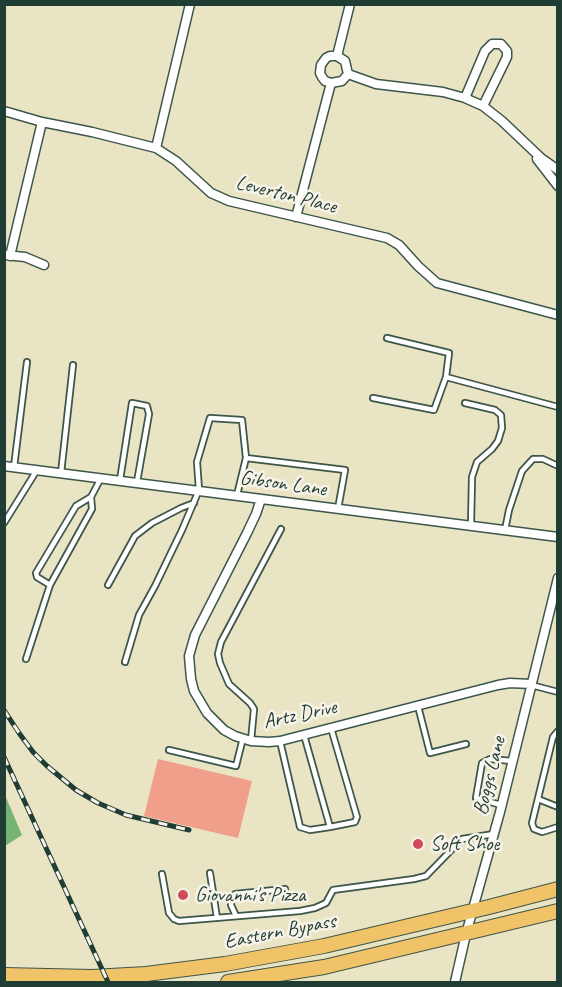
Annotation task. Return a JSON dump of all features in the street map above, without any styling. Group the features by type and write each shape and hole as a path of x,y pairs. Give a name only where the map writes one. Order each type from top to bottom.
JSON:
{"main road":[{"name":"Eastern Bypass","path":"4,975 92,977 135,975 225,964 324,946 558,889"},
{"name":"Eastern Bypass","path":"228,982 324,967 558,911"}],"street":[{"path":"156,148 190,4"},
{"path":"337,56 350,4"},
{"path":"465,98 486,51 492,44 501,44 507,51 507,57 483,106"},
{"path":"337,56 345,62 348,74 342,81 331,83 325,81 320,69 321,65 326,58 337,56"},
{"path":"348,74 376,84 443,92 483,106 558,170"},
{"path":"296,217 331,83"},
{"name":"Leverton Place","path":"4,111 156,148 176,161 211,193 229,201 387,238 399,245 437,283 558,315"},
{"path":"42,122 7,256 25,257 44,265"},
{"path":"533,150 558,186"},
{"name":"Gibson Lane","path":"4,466 558,537"},
{"name":"Artz Drive","path":"261,498 247,533 200,625 189,656 194,691 215,722 224,730 247,740 280,741 498,685 531,684"},
{"name":"Boggs Lane","path":"455,982 558,578"}],"lane":[{"path":"373,398 434,410 446,376 449,353 387,338"},
{"path":"14,467 27,362"},
{"path":"61,473 73,365"},
{"path":"446,376 558,407"},
{"path":"465,403 495,410 501,414 502,428 498,441 477,462 472,477 471,525"},
{"path":"120,480 132,404 147,406 149,414 137,482"},
{"path":"125,662 139,615 155,586 199,490 197,462 210,418 242,420 246,458 237,495"},
{"path":"246,458 345,470 338,509"},
{"path":"505,530 522,471 533,459 543,459 558,466"},
{"path":"4,523 37,470"},
{"path":"50,585 37,577 36,573 76,506 91,497 101,478"},
{"path":"26,659 50,585 92,508 91,497"},
{"path":"108,585 135,536 152,523 194,503"},
{"path":"169,750 236,766 247,740 254,709 229,684 218,654 220,642 281,529"},
{"path":"531,684 558,692"},
{"path":"418,706 430,753 466,744"},
{"path":"280,741 300,827 310,830 355,822 357,817 331,728"},
{"path":"558,731 553,736 532,823 534,829 542,832 558,827"},
{"path":"304,735 330,828"},
{"path":"501,805 476,798 482,763 490,759 512,761"},
{"path":"538,799 558,807"},
{"path":"162,874 169,913 179,921 300,911 326,903 333,890 426,876 462,839 494,834"},
{"path":"210,873 217,918"},
{"path":"237,916 231,905 235,894 285,889"}],"green space":[{"path":"5,795 22,835 4,846"}],"building":[{"path":"158,759 252,781 238,838 144,816"}],"railway":[{"path":"4,710 33,752 76,790 126,815 189,830"},
{"path":"4,757 108,982"}],"place":[{"name":"Soft Shoe","path":"418,844"},
{"name":"Giovanni's Pizza","path":"183,895"}]}
